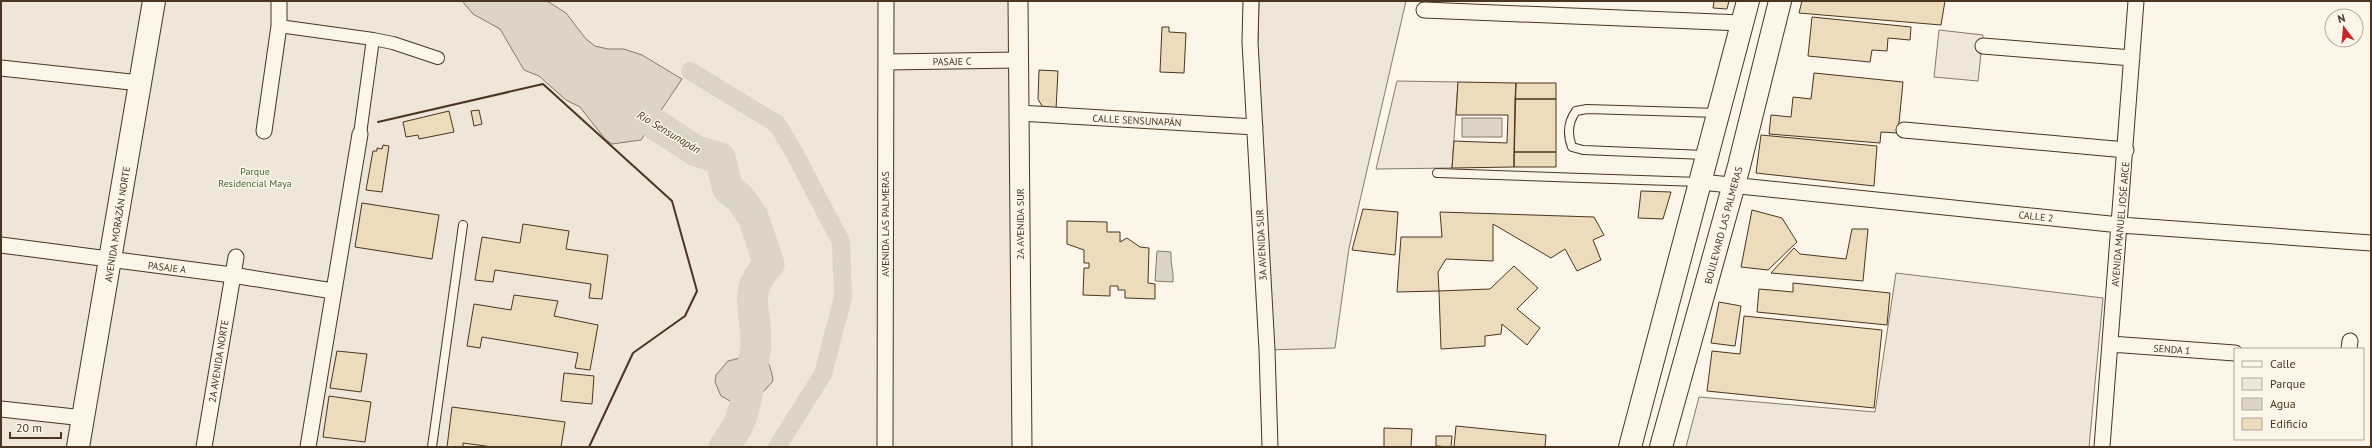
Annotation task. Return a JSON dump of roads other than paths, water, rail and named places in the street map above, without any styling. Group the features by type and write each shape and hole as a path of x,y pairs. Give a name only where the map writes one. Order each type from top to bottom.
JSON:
{"main road":[{"name":"AVENIDA MORAZÁN NORTE","path":"78,447 112,260 154,1"},
{"path":"1630,447 1748,1"},
{"name":"BOULEVARD LAS PALMERAS","path":"1661,447 1734,184 1780,1"}],"street":[{"path":"264,131 279,26 279,1"},
{"name":"AVENIDA LAS PALMERAS","path":"885,447 886,1"},
{"name":"2A AVENIDA SUR","path":"1018,1 1022,447"},
{"name":"3A AVENIDA SUR","path":"1251,1 1250,42 1267,350 1270,447"},
{"name":"AVENIDA MANUEL JOSÉ ARCE","path":"2102,447 2126,150 2136,1"},
{"path":"1424,10 1742,23"},
{"path":"279,26 393,43 438,58"},
{"path":"308,447 360,134 373,39"},
{"path":"1983,46 2132,58"},
{"name":"PASAJE C","path":"886,62 1018,60"},
{"path":"1,68 140,83"},
{"name":"CALLE SENSUNAPÁN","path":"1019,113 1255,127"},
{"path":"1904,130 2126,150"},
{"name":"CALLE 2","path":"1701,182 1734,184 2120,225 2371,243"},
{"name":"PASAJE A","path":"1,245 232,275 333,290"},
{"name":"2A AVENIDA NORTE","path":"204,447 236,257"},
{"name":"SENDA 1","path":"2110,344 2234,353"},
{"path":"1,409 84,418"}],"lane":[{"path":"1707,156 1583,150 1572,147 1568,138 1570,119 1576,111 1587,109 1719,113"},
{"path":"1437,173 1701,182"},
{"path":"432,447 463,225"}],"water":[{"path":"462,1 547,1 566,13 586,39 595,46 608,49 624,49 642,55 682,79 641,140 612,144 605,139 580,107 566,100 539,76 524,70 500,29 473,14"},
{"path":"1462,118 1502,118 1502,137 1462,137"},
{"path":"1157,251 1171,252 1173,282 1155,281"},
{"path":"744,357 757,357 766,360 772,374 773,381 763,392 752,400 746,429 738,447 714,447 731,418 732,402 721,396 715,382 716,375 728,361"}],"waterway":[{"path":"690,71 777,124 795,154 841,242 843,297 823,374 777,447"},
{"name":"Río Sensunapán","path":"618,100 696,151 720,158 728,189 740,198 753,217 769,264 760,276 755,286 753,296 756,338 746,402 738,425 724,447"}],"park label":[{"name":"Parque Residencial Maya","path":"255,176"}]}
